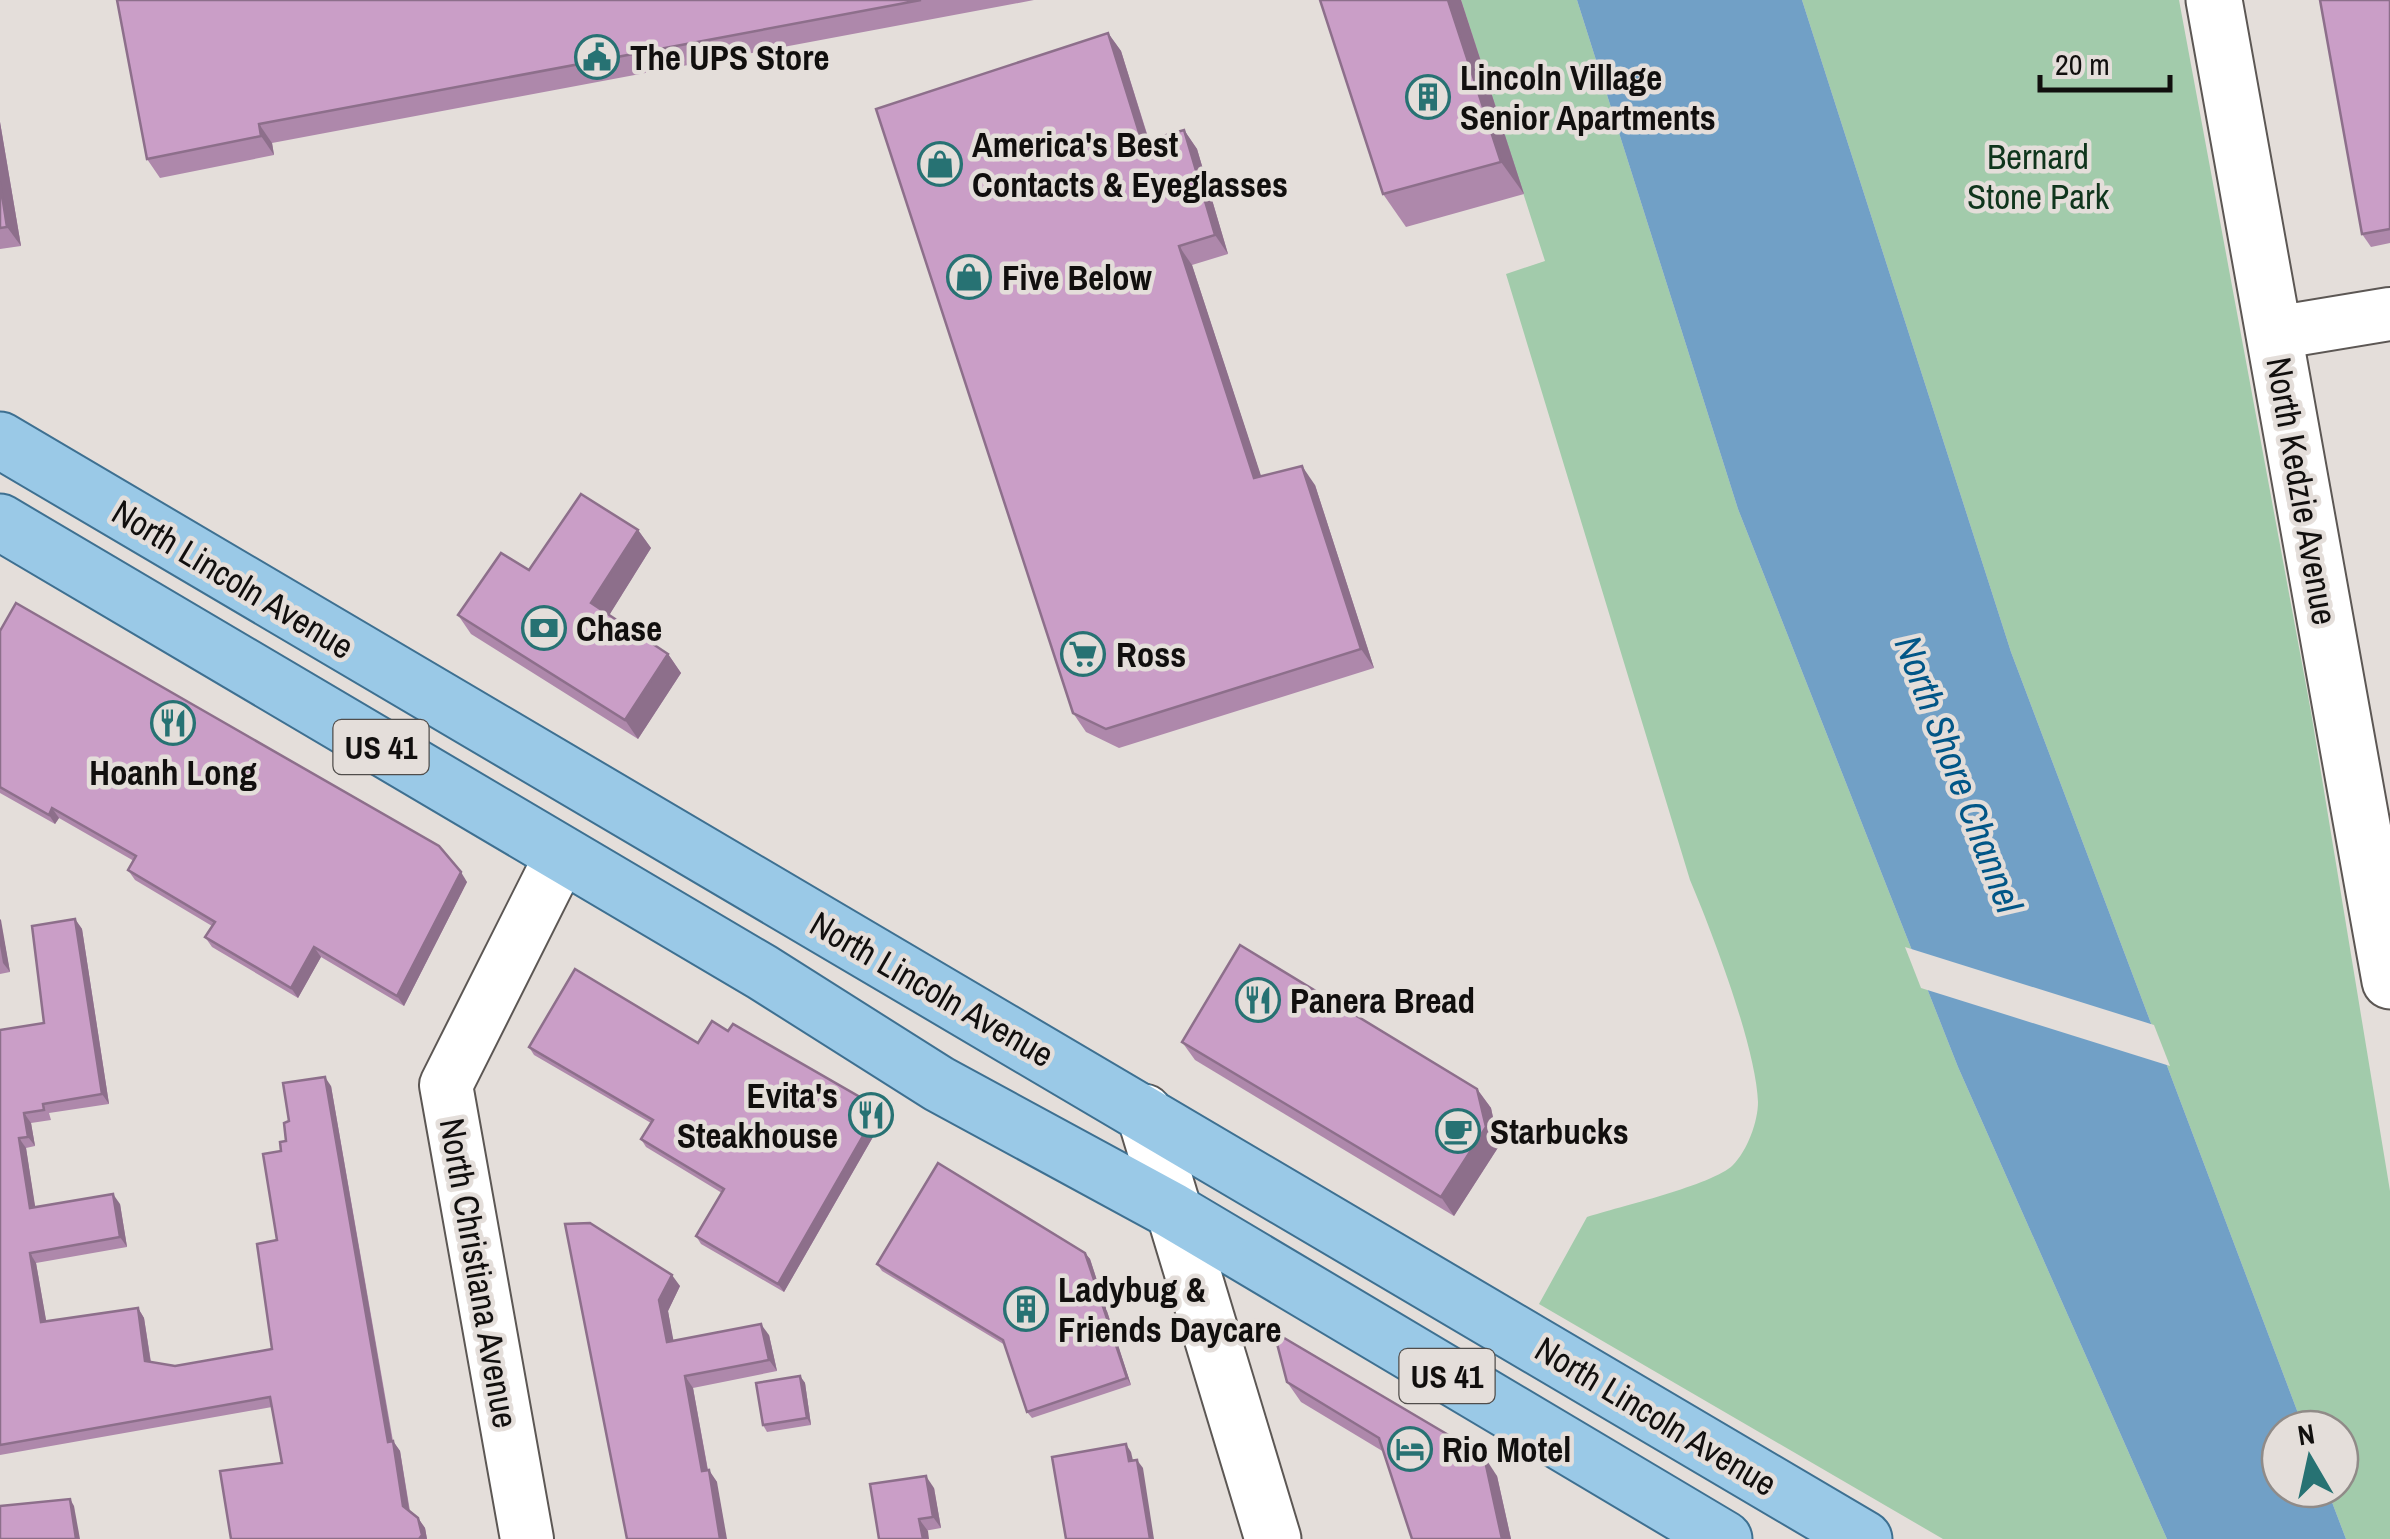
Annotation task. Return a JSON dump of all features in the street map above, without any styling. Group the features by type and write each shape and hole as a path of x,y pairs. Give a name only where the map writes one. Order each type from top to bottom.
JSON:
{"main road":[{"name":"North Lincoln Avenue","path":"0,440 1864,1539"},
{"name":"North Lincoln Avenue","path":"0,522 562,854 938,1084 1171,1210 1724,1539"}],"street":[{"name":"North Kedzie Avenue","path":"2214,0 2388,960"},
{"path":"2274,334 2390,314"},
{"name":"North Christiana Avenue","path":"527,1539 446,1085 562,854"},
{"path":"1144,1112 1272,1539"}],"green space":[{"path":"1461,0 1577,0 1738,509 1958,1067 2167,1539 1943,1539 1539,1304 1587,1217 1686,1188 1722,1173 1733,1165 1747,1144 1758,1102 1741,1021 1690,880 1506,274 1545,261"},
{"name":"Bernard Stone Park","path":"1802,0 2179,0 2311,712 2390,1191 2390,1539 2346,1539 2335,1509 2360,1509 2360,1409 2296,1409 2011,652"}],"water":[{"name":"North Shore Channel","path":"1577,0 1802,0 2011,652 2296,1409 2260,1409 2260,1509 2335,1509 2346,1539 2167,1539 1958,1067 1738,509"}],"pier":[{"path":"1905,947 2154,1025 2170,1066 1921,988"}],"building":[{"path":"117,0 921,0 259,124 261,136 147,159"},
{"name":"Lincoln Village Senior Apartments","path":"1320,0 1448,0 1501,162 1383,194"},
{"path":"2320,0 2390,0 2390,229 2362,234"},
{"path":"1108,33 1142,142 1184,130 1215,235 1179,246 1254,478 1302,466 1361,649 1106,729 1073,713 876,109"},
{"path":"0,182 7,227 0,228"},
{"name":"Chase","path":"581,494 638,530 591,603 668,654 625,720 458,615 501,553 529,570"},
{"path":"16,603 439,846 461,872 397,996 314,947 291,988 205,937 215,922 128,870 136,856 52,808 49,815 0,787 0,631"},
{"path":"75,919 102,1094 43,1104 44,1110 24,1113 28,1137 19,1138 30,1208 113,1194 120,1237 30,1253 41,1322 138,1308 145,1361 175,1366 272,1349 257,1244 277,1240 263,1154 281,1151 280,1142 286,1141 284,1123 289,1121 283,1083 325,1077 388,1442 393,1441 403,1506 418,1518 422,1535 419,1539 231,1539 220,1471 282,1463 270,1397 0,1445 0,1030 44,1023 32,926"},
{"path":"1240,945 1477,1089 1486,1127 1441,1197 1182,1042"},
{"path":"575,969 698,1043 712,1021 728,1031 733,1024 879,1108 778,1284 696,1236 724,1189 641,1139 653,1120 529,1047"},
{"name":"Ladybug & Friends Daycare","path":"938,1163 1085,1253 1127,1378 1027,1412 1003,1340 877,1264"},
{"path":"590,1223 672,1275 659,1300 667,1342 761,1324 769,1360 685,1376 702,1471 709,1470 720,1539 627,1539 565,1224"},
{"path":"1274,1332 1484,1456 1502,1539 1412,1539 1379,1438 1287,1382"},
{"path":"800,1376 807,1418 763,1425 756,1383"},
{"path":"1126,1444 1129,1461 1137,1460 1150,1539 1066,1539 1052,1457"},
{"path":"926,1476 933,1517 919,1519 923,1539 879,1539 870,1484"},
{"path":"70,1499 76,1539 0,1539 0,1506"}],"place":[{"name":"The UPS Store","path":"597,57"},
{"name":"Lincoln Village Senior Apartments","path":"1428,97"},
{"name":"America's Best Contacts & Eyeglasses","path":"940,164"},
{"name":"Five Below","path":"969,277"},
{"name":"Chase","path":"544,628"},
{"name":"Ross","path":"1083,654"},
{"name":"Hoanh Long","path":"173,723"},
{"name":"Panera Bread","path":"1258,1000"},
{"name":"Evita's Steakhouse","path":"871,1115"},
{"name":"Starbucks","path":"1458,1131"},
{"name":"Ladybug & Friends Daycare","path":"1026,1309"},
{"name":"Rio Motel","path":"1410,1449"}]}
